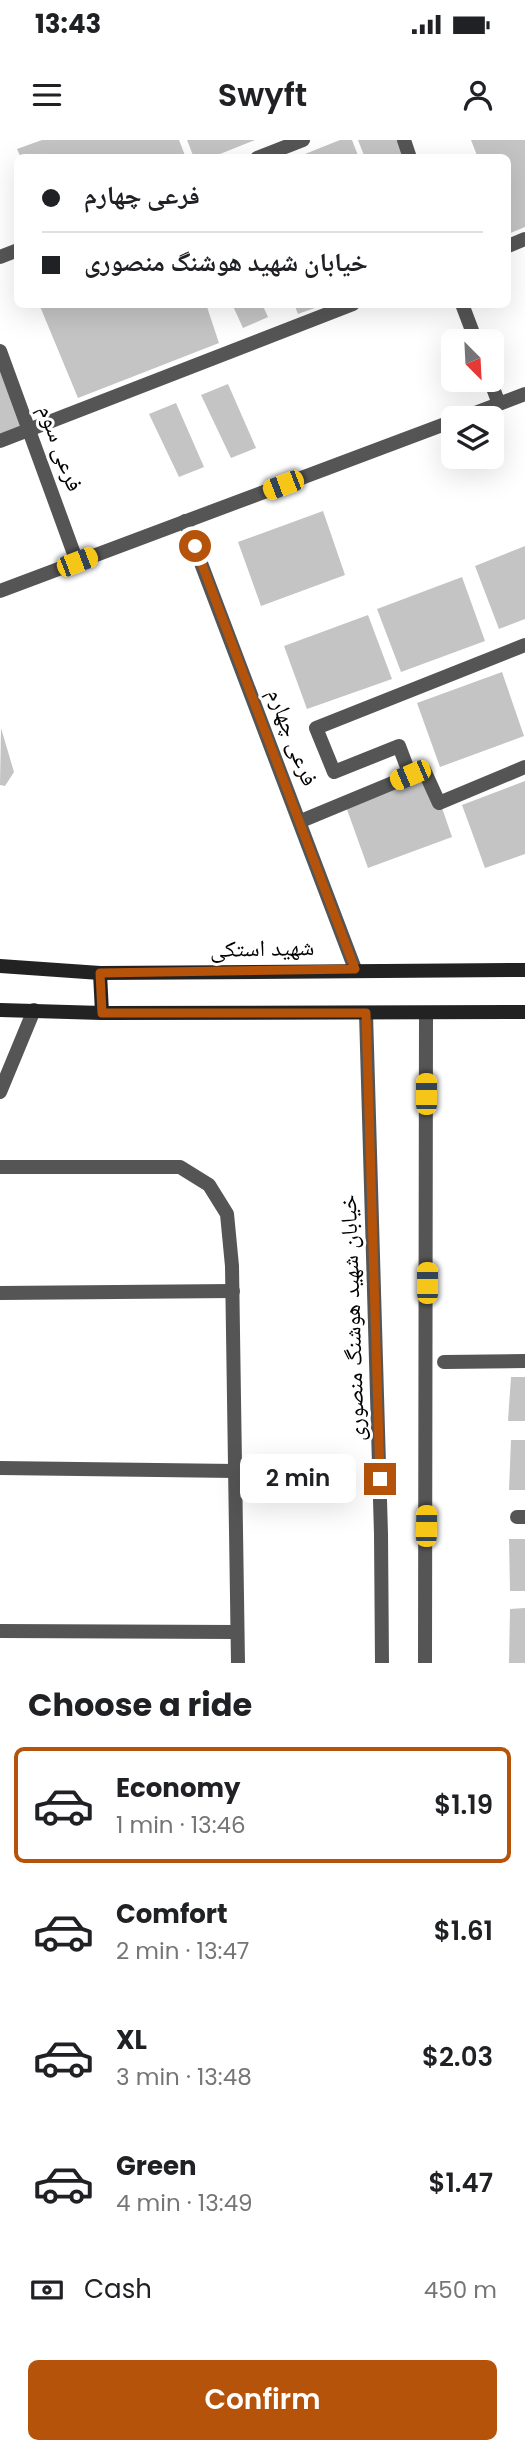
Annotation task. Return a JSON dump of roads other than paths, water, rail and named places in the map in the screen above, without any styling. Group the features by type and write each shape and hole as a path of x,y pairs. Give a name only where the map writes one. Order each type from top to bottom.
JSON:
{"main road":[{"name":"شهید استکی","path":"0,966 100,973 355,969 525,970"},
{"path":"100,973 102,1013"},
{"path":"0,1010 102,1013 525,1013"}],"street":[{"path":"267,154 303,140"},
{"path":"0,441 343,308"},
{"path":"464,308 471,329"},
{"name":"فرعی سوم","path":"0,351 77,562"},
{"path":"494,392 499,404"},
{"path":"494,406 525,394"},
{"path":"0,591 441,425"},
{"name":"فرعی چهارم","path":"185,521 355,969"},
{"path":"410,775 399,746 334,772 316,728 525,645"},
{"path":"301,821 424,770 439,803 525,767"},
{"path":"0,1093 34,1010"},
{"name":"خیابان شهید هوشنگ منصوری","path":"366,1013 381,1534 382,1663"},
{"path":"425,1663 426,1014"},
{"path":"0,1167 180,1167 209,1185 227,1214 233,1291 238,1663"},
{"path":"0,1293 233,1291"},
{"path":"444,1362 525,1361"},
{"path":"0,1468 234,1471"},
{"path":"0,1631 237,1632"}]}
